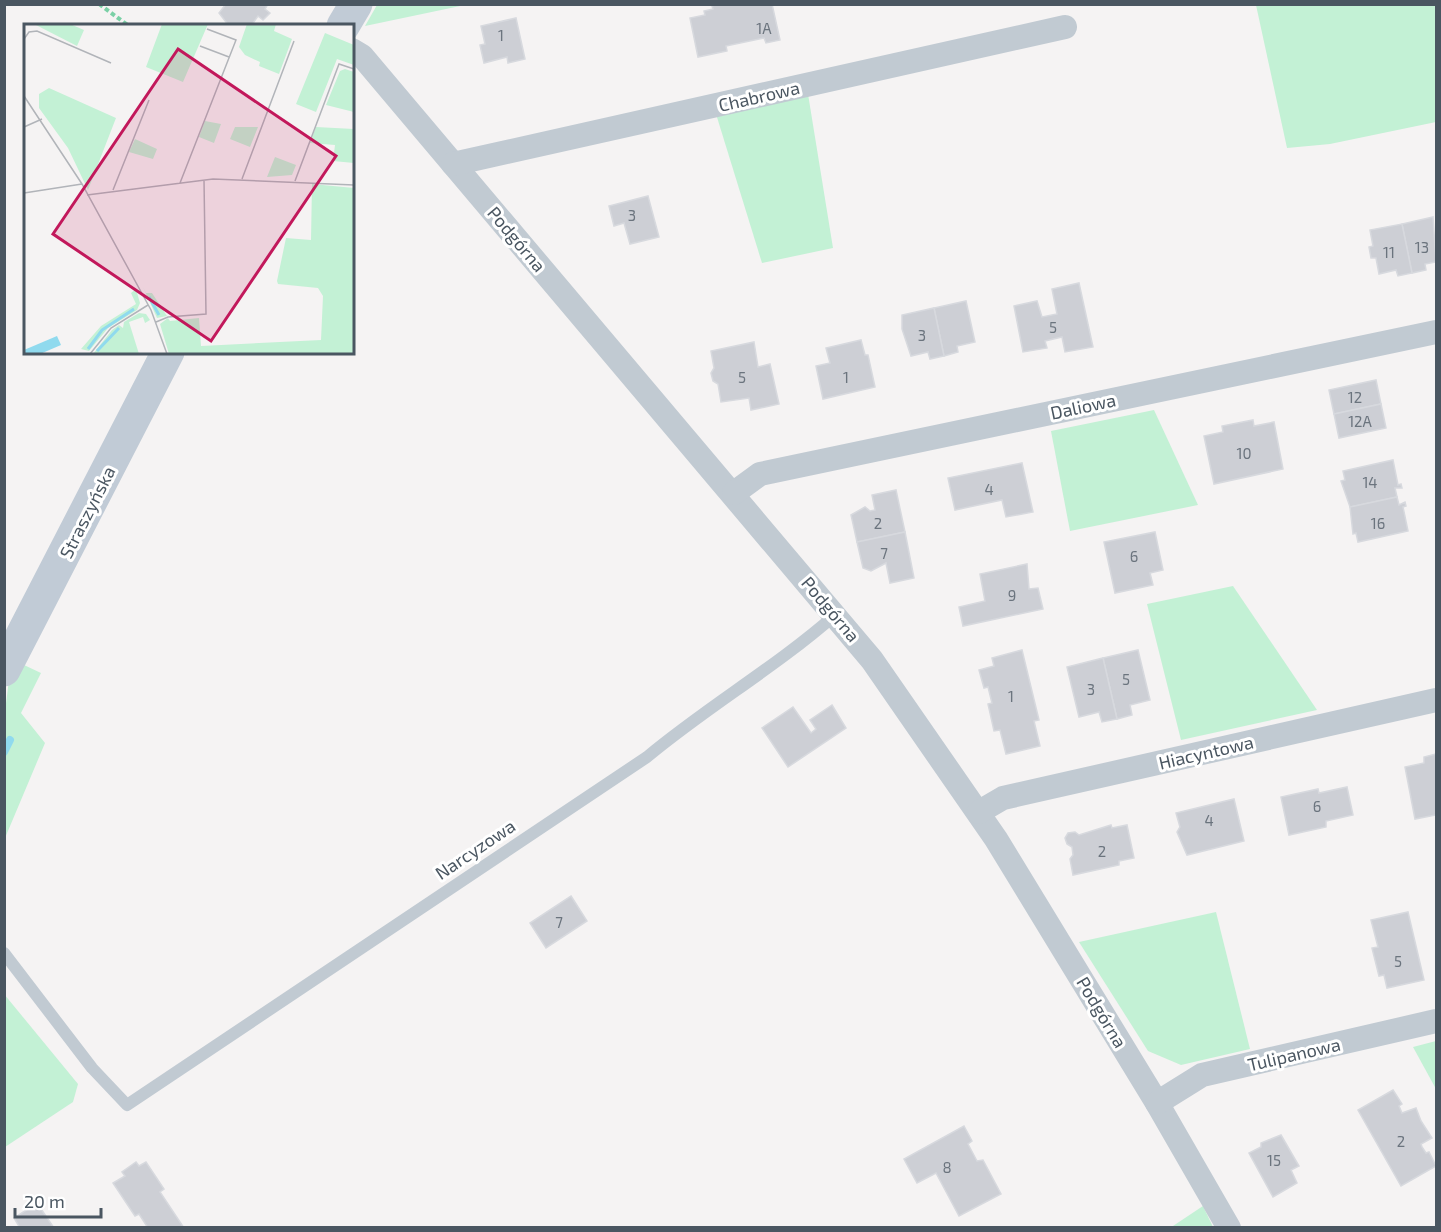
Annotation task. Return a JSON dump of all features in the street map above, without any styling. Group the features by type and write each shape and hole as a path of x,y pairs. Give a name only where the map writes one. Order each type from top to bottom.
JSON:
{"street":[{"path":"344,24 356,4"},
{"name":"Chabrowa","path":"453,164 1065,27"},
{"name":"Podgórna","path":"354,51 362,56 734,493 872,660 979,812 1158,1102 1229,1227"},
{"name":"Daliowa","path":"734,493 760,474 1437,332"},
{"name":"Straszyńska","path":"4,670 167,354"},
{"name":"Hiacyntowa","path":"979,812 1003,798 1437,700"},
{"name":"Tulipanowa","path":"1158,1102 1202,1076 1437,1021"}],"lane":[{"name":"Narcyzowa","path":"4,953 92,1068 128,1105 647,757 681,729 803,644 835,615"}],"path":[{"path":"99,4 126,24"}],"green space":[{"path":"377,4 465,5 365,26"},
{"path":"1256,5 1436,5 1436,122 1330,144 1287,148"},
{"path":"808,94 833,248 762,263 716,114"},
{"path":"1154,410 1198,505 1070,531 1051,431"},
{"path":"1233,586 1317,710 1181,740 1147,604"},
{"path":"24,665 41,673 21,713 45,743 5,838 5,711 9,680"},
{"path":"1216,912 1250,1049 1181,1065 1148,1051 1079,942"},
{"path":"4,994 78,1084 73,1102 5,1147"},
{"path":"1436,1041 1436,1089 1413,1047"},
{"path":"1203,1206 1213,1227 1170,1228"}],"building":[{"path":"226,4 268,4 265,9 270,13 263,20 258,16 252,24 227,24 219,13"},
{"path":"772,4 780,40 766,43 764,38 726,46 727,51 698,57 690,18 705,15 704,11 713,9 712,6"},
{"path":"516,18 525,59 508,63 507,57 484,63 480,45 485,44 481,26"},
{"path":"648,196 659,237 630,244 624,223 614,226 609,206"},
{"path":"1433,217 1436,262 1425,264 1426,270 1412,273 1402,224"},
{"path":"1402,224 1412,273 1398,276 1396,270 1379,274 1376,258 1371,258 1369,247 1373,246 1370,230"},
{"path":"1079,283 1093,347 1065,352 1062,337 1045,341 1047,348 1023,352 1014,306 1037,301 1042,317 1057,314 1052,289"},
{"path":"966,301 975,342 957,346 958,352 944,356 934,308"},
{"path":"934,308 944,356 930,359 928,352 911,356 902,329 902,315"},
{"path":"861,340 865,355 868,355 875,387 823,399 816,366 830,363 826,348"},
{"path":"754,342 758,367 770,364 779,404 751,410 749,398 721,402 718,384 713,381 711,373 714,368 711,351"},
{"path":"1376,380 1381,404 1334,414 1329,390"},
{"path":"1381,404 1386,428 1339,438 1334,414"},
{"path":"1253,420 1254,426 1274,422 1283,469 1214,484 1204,436 1223,432 1222,426"},
{"path":"1393,460 1398,485 1401,484 1402,488 1395,488 1397,497 1350,507 1341,481 1345,480 1343,471"},
{"path":"1022,463 1033,512 1006,517 1002,500 955,510 948,478"},
{"path":"896,490 905,532 857,542 851,515 865,507 870,511 875,510 872,495"},
{"path":"1397,497 1399,505 1405,502 1406,506 1403,507 1408,531 1358,542 1356,533 1353,534 1350,507"},
{"path":"905,532 914,578 890,583 886,563 871,571 863,568 857,542"},
{"path":"1155,532 1163,570 1150,573 1153,585 1115,593 1104,542"},
{"path":"1027,564 1029,589 1038,588 1043,609 963,626 959,607 985,601 980,574"},
{"path":"1022,650 1039,720 1034,721 1040,746 1006,754 1000,730 994,731 988,704 992,703 988,687 984,688 979,670 994,666 992,658"},
{"path":"1138,650 1150,700 1130,705 1132,715 1117,719 1103,658"},
{"path":"1103,658 1117,719 1102,722 1099,712 1079,717 1067,667"},
{"path":"832,705 846,728 788,767 762,728 793,707 811,733 816,729 810,720"},
{"path":"1436,754 1436,815 1415,819 1405,767 1424,763 1424,757"},
{"path":"1347,787 1353,815 1326,821 1326,827 1289,835 1281,797 1318,789 1319,793"},
{"path":"1234,799 1244,841 1187,855 1177,832 1180,827 1176,813"},
{"path":"1111,825 1112,828 1127,825 1134,858 1119,861 1119,865 1073,875 1070,859 1073,855 1072,847 1067,844 1065,838 1068,833 1075,832 1079,835"},
{"path":"571,896 587,921 546,948 530,923"},
{"path":"1408,912 1424,980 1387,988 1384,975 1379,976 1372,948 1378,947 1371,920"},
{"path":"1393,1090 1402,1104 1399,1106 1402,1113 1416,1108 1432,1138 1421,1144 1422,1147 1426,1153 1429,1152 1436,1166 1401,1186 1358,1110"},
{"path":"964,1126 972,1141 968,1144 977,1161 983,1160 1001,1194 959,1216 936,1173 917,1183 904,1159"},
{"path":"1281,1135 1299,1166 1291,1170 1297,1183 1273,1197 1249,1153 1261,1147 1261,1143"},
{"path":"136,1162 139,1166 146,1162 164,1189 160,1192 184,1228 148,1228 139,1214 135,1216 113,1183 125,1176 122,1172"},
{"path":"37,1203 54,1228 20,1228 14,1218"}],"waterway":[{"path":"4,752 10,740"}]}
